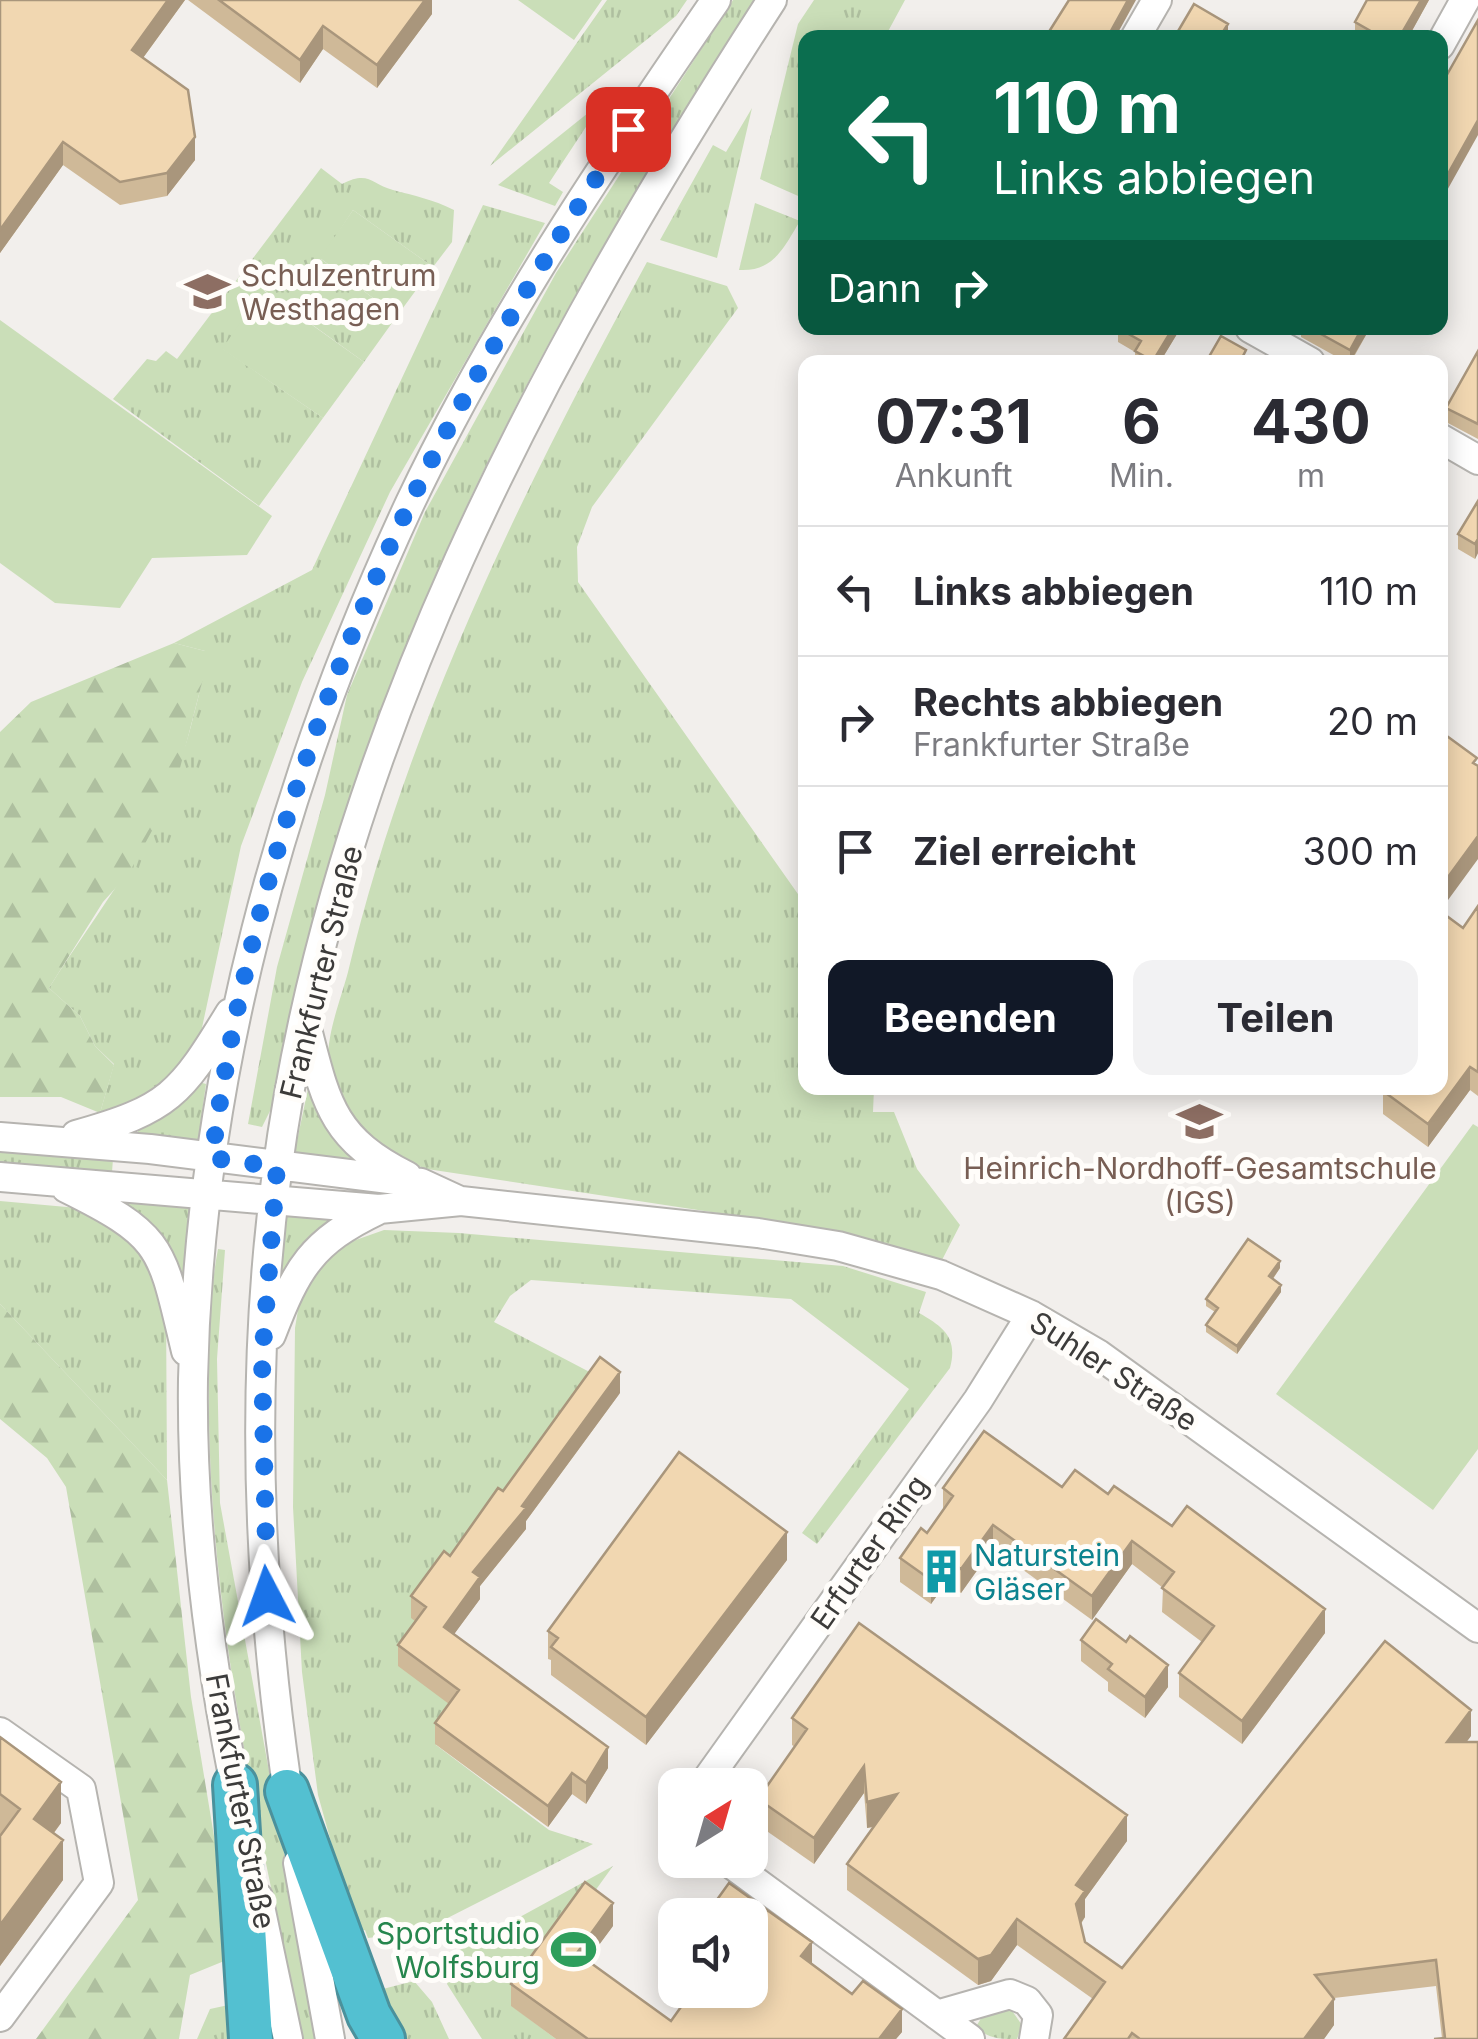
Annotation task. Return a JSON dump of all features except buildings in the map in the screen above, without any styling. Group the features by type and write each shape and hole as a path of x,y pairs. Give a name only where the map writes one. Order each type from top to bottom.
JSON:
{"highway":[{"path":"235,1785 251,2039"},
{"path":"288,1792 336,1931 369,2015 383,2039"}],"street":[{"name":"Frankfurter Straße","path":"288,2039 218,1690 197,1504 193,1382 206,1195 241,994 276,860 328,699 411,502 560,235 716,0"},
{"name":"Frankfurter Straße","path":"330,2039 288,1792 262,1528 262,1360 273,1200 304,1018 374,774 470,535 539,392 614,254 772,0"},
{"path":"1140,30 1157,0"},
{"path":"1448,31 1466,0"},
{"path":"1271,335 1300,355"},
{"path":"1448,443 1478,460"},
{"path":"58,1140 136,1118 168,1099 196,1069 241,994"},
{"path":"304,1018 326,1104 339,1128 358,1148 422,1183"},
{"name":"Suhler Straße","path":"0,1136 422,1183 461,1201"},
{"name":"Suhler Straße","path":"0,1178 379,1210 461,1201 758,1232 838,1246 941,1275 1031,1315 1098,1354 1478,1627"},
{"path":"51,1180 115,1212 153,1244 168,1272 193,1382"},
{"path":"262,1360 306,1257 346,1226 379,1210"},
{"name":"Erfurter Ring","path":"714,1768 978,1400 1031,1315"},
{"path":"0,1732 81,1788 99,1884 0,2018"},
{"path":"751,1878 970,2039"},
{"path":"937,2015 1010,1994 1027,2002 1038,2015 1034,2039"}],"green space":[{"path":"518,0 602,0 574,40"},
{"path":"607,0 687,0 676,16 490,166"},
{"path":"733,0 755,0 594,262 497,443 453,535 376,725 345,819 305,961 273,1105 262,1127 248,1124 277,967 325,795 347,695 425,512 556,273"},
{"path":"814,0 905,0 889,30 798,30 798,196 760,179 798,24"},
{"path":"603,101 549,183 563,192 555,206 498,185"},
{"path":"752,108 717,258 660,240 713,145 726,152"},
{"path":"321,168 342,184 364,178 454,210 452,242 433,267 353,210 321,259 397,316 364,362 264,290 223,349 323,418 259,506 113,399 147,359 156,361 166,351 177,359"},
{"path":"755,203 798,220 777,256 761,267 739,270"},
{"path":"483,205 545,223 390,492 302,682 241,846 200,1037 173,1083 126,1110 100,1113 114,1064 95,1046 80,1016 49,988 149,833 179,765 200,689 205,651 174,643 312,570"},
{"path":"353,210 433,267 397,316 320,258"},
{"path":"647,262 727,286 738,308 592,507 577,547 578,582 798,894 798,1095 874,1095 873,1112 894,1112 917,1169 960,1225 942,1260 836,1231 427,1169 390,1154 361,1134 334,1089 328,1057 334,1020 402,787 474,607"},
{"path":"263,290 364,362 323,418 222,349"},
{"path":"0,320 272,516 247,555 152,558 120,608 55,603 0,563"},
{"path":"174,643 205,651 205,671 180,768 129,873 103,902 49,988 80,1016 95,1046 114,1065 100,1113 61,1097 0,1097 0,732 31,702"},
{"path":"199,1082 206,1084 198,1141 138,1133 138,1126 171,1111"},
{"path":"309,1084 330,1133 356,1162 294,1155"},
{"path":"1473,1124 1478,1127 1478,1449 1433,1510 1276,1394"},
{"path":"0,1150 113,1159 112,1172 0,1163"},
{"path":"122,1199 190,1207 184,1277 178,1277"},
{"path":"0,1201 78,1208 146,1249 166,1301 167,1480 0,1304"},
{"path":"287,1214 333,1218 281,1273"},
{"path":"384,1230 843,1266 926,1292 919,1313 947,1334 952,1358 950,1368 817,1544 802,1533 909,1389 791,1299 531,1280 510,1296 494,1322 601,1378 426,1628 459,1712 436,1745 549,1830 593,1844 420,1932 368,1938 365,1930 356,1932 318,1795 302,1672 293,1507 295,1328 301,1292 336,1247"},
{"path":"218,1249 225,1250 217,1359 220,1503 318,2039 303,2039 241,1733 219,1579 209,1423 210,1314"},
{"path":"0,1304 167,1480 191,1697 234,1957 190,1975 179,2039 36,2039 138,1900 66,1487 47,1458 0,1419"},
{"path":"613,1866 512,2006 556,2039 482,2039 447,1984 456,1952"},
{"path":"414,1981 432,2002 449,2039 398,2039 375,1991"},
{"path":"233,2004 230,2039 197,2039 210,2009"},
{"path":"1010,2008 1022,2025 1017,2039 989,2036 980,2030 977,2025 983,2015"}],"place":[{"name":"Schulzentrum Westhagen","path":"208,292"},
{"name":"Heinrich-Nordhoff-Gesamtschule (IGS)","path":"1200,1121"},
{"name":"Naturstein Gläser","path":"941,1572"},
{"name":"Sportstudio Wolfsburg","path":"573,1950"}],"route":[{"path":"267,1596 262,1528 262,1360 277,1167 212,1158 241,994 276,860 328,699 411,502 483,366 628,129"}]}
